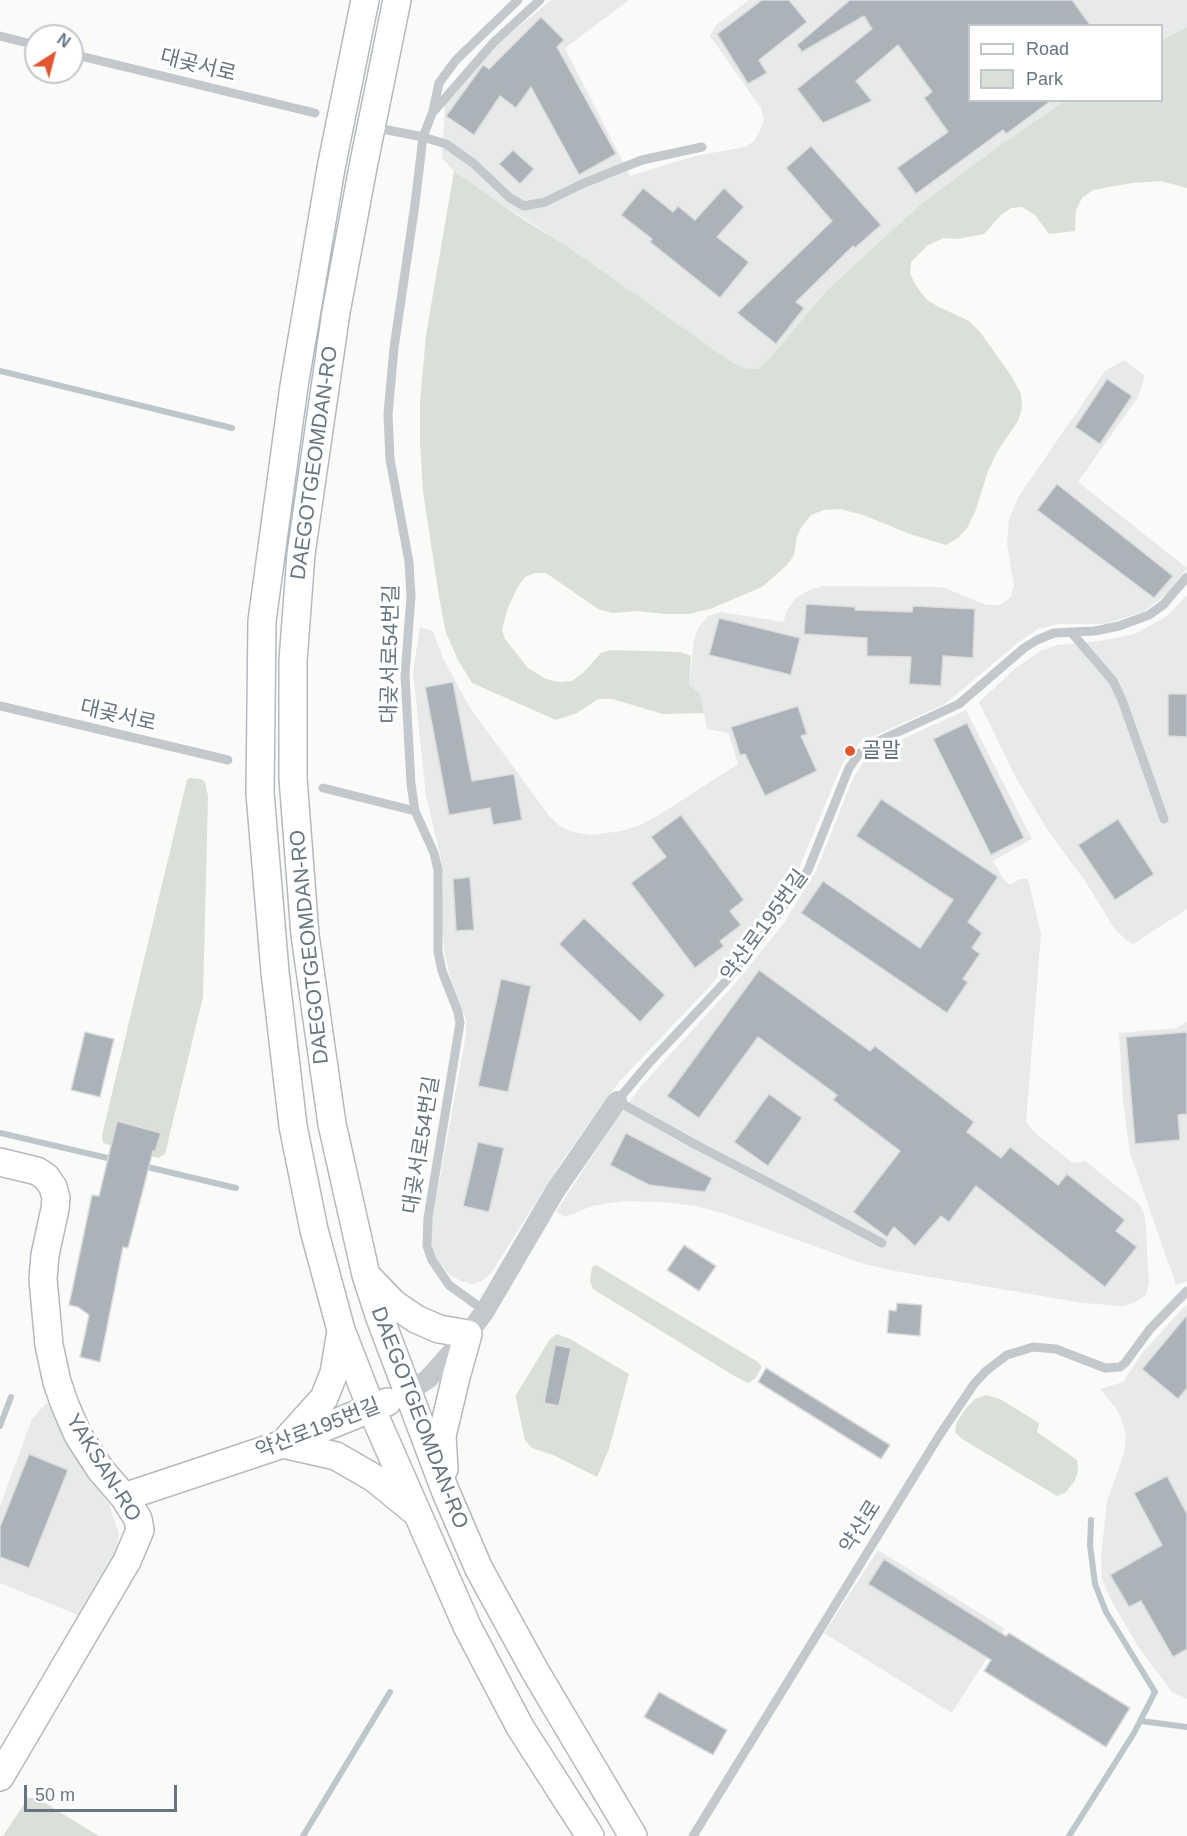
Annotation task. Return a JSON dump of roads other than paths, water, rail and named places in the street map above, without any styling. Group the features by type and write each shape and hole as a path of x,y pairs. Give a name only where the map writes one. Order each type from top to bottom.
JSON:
{"main road":[{"name":"DAEGOTGEOMDAN-RO","path":"366,0 331,168 294,386 262,621 260,793 275,972 292,1114 314,1230 341,1330 372,1410 468,1626 520,1727 590,1836"},
{"name":"DAEGOTGEOMDAN-RO","path":"397,0 336,312 302,543 293,662 293,778 305,935 332,1124 366,1275 407,1393 479,1569 535,1671 633,1836"},
{"name":"YAKSAN-RO","path":"0,1162 37,1171 46,1177 53,1187 56,1198 55,1209 45,1255 43,1279 49,1345 57,1382 65,1405 89,1454 124,1497 138,1519 140,1530 135,1544 0,1777"},
{"path":"366,1275 394,1304 416,1319 440,1329 468,1334 442,1436 445,1490"},
{"path":"341,1330 334,1373 324,1398 283,1444 336,1456 374,1478 418,1514"},
{"name":"약산로195번길","path":"124,1497 283,1444 372,1410 407,1393"}],"street":[{"name":"약산로195번길","path":"407,1393 428,1379 485,1311 555,1191 617,1101"}],"lane":[{"name":"대곶서로54번길","path":"485,1311 449,1285 432,1260 427,1246 428,1218 460,1023 459,1012 442,971 438,952 438,870 434,853 415,811 411,784 405,700 405,675 411,620 410,585 407,550 390,459 388,414 394,348 423,137 433,111 439,83 445,73 518,0"},
{"path":"433,111 494,42 540,0"},
{"path":"0,36 24,42"},
{"name":"대곶서로","path":"84,57 315,113"},
{"path":"383,129 446,144 473,163 510,198 524,206 545,202 584,183 642,160 702,147"},
{"name":"약산로195번길","path":"617,1101 649,1063 725,982 772,923 808,870 849,768 859,754 870,745 959,704 1024,648 1037,640 1054,633 1095,632 1141,619 1163,605 1187,577"},
{"path":"1071,632 1113,681 1122,700 1164,819"},
{"name":"대곶서로","path":"0,706 228,760"},
{"path":"323,788 415,811"},
{"path":"617,1101 882,1243"},
{"name":"약산로","path":"695,1835 752,1737 939,1436 974,1384 986,1371 1007,1355 1032,1347 1056,1349 1113,1369 1125,1363 1150,1329 1187,1291"}],"waterway":[{"path":"0,371 232,428"},
{"path":"0,1133 116,1160"},
{"path":"143,1166 236,1188"},
{"path":"0,1426 11,1397"},
{"path":"1069,1836 1134,1733 1155,1692 1106,1612 1095,1584 1090,1545 1091,1520"},
{"path":"303,1836 390,1692"},
{"path":"1141,1721 1187,1727"}],"place":[{"name":"골말","path":"850,751"}]}
